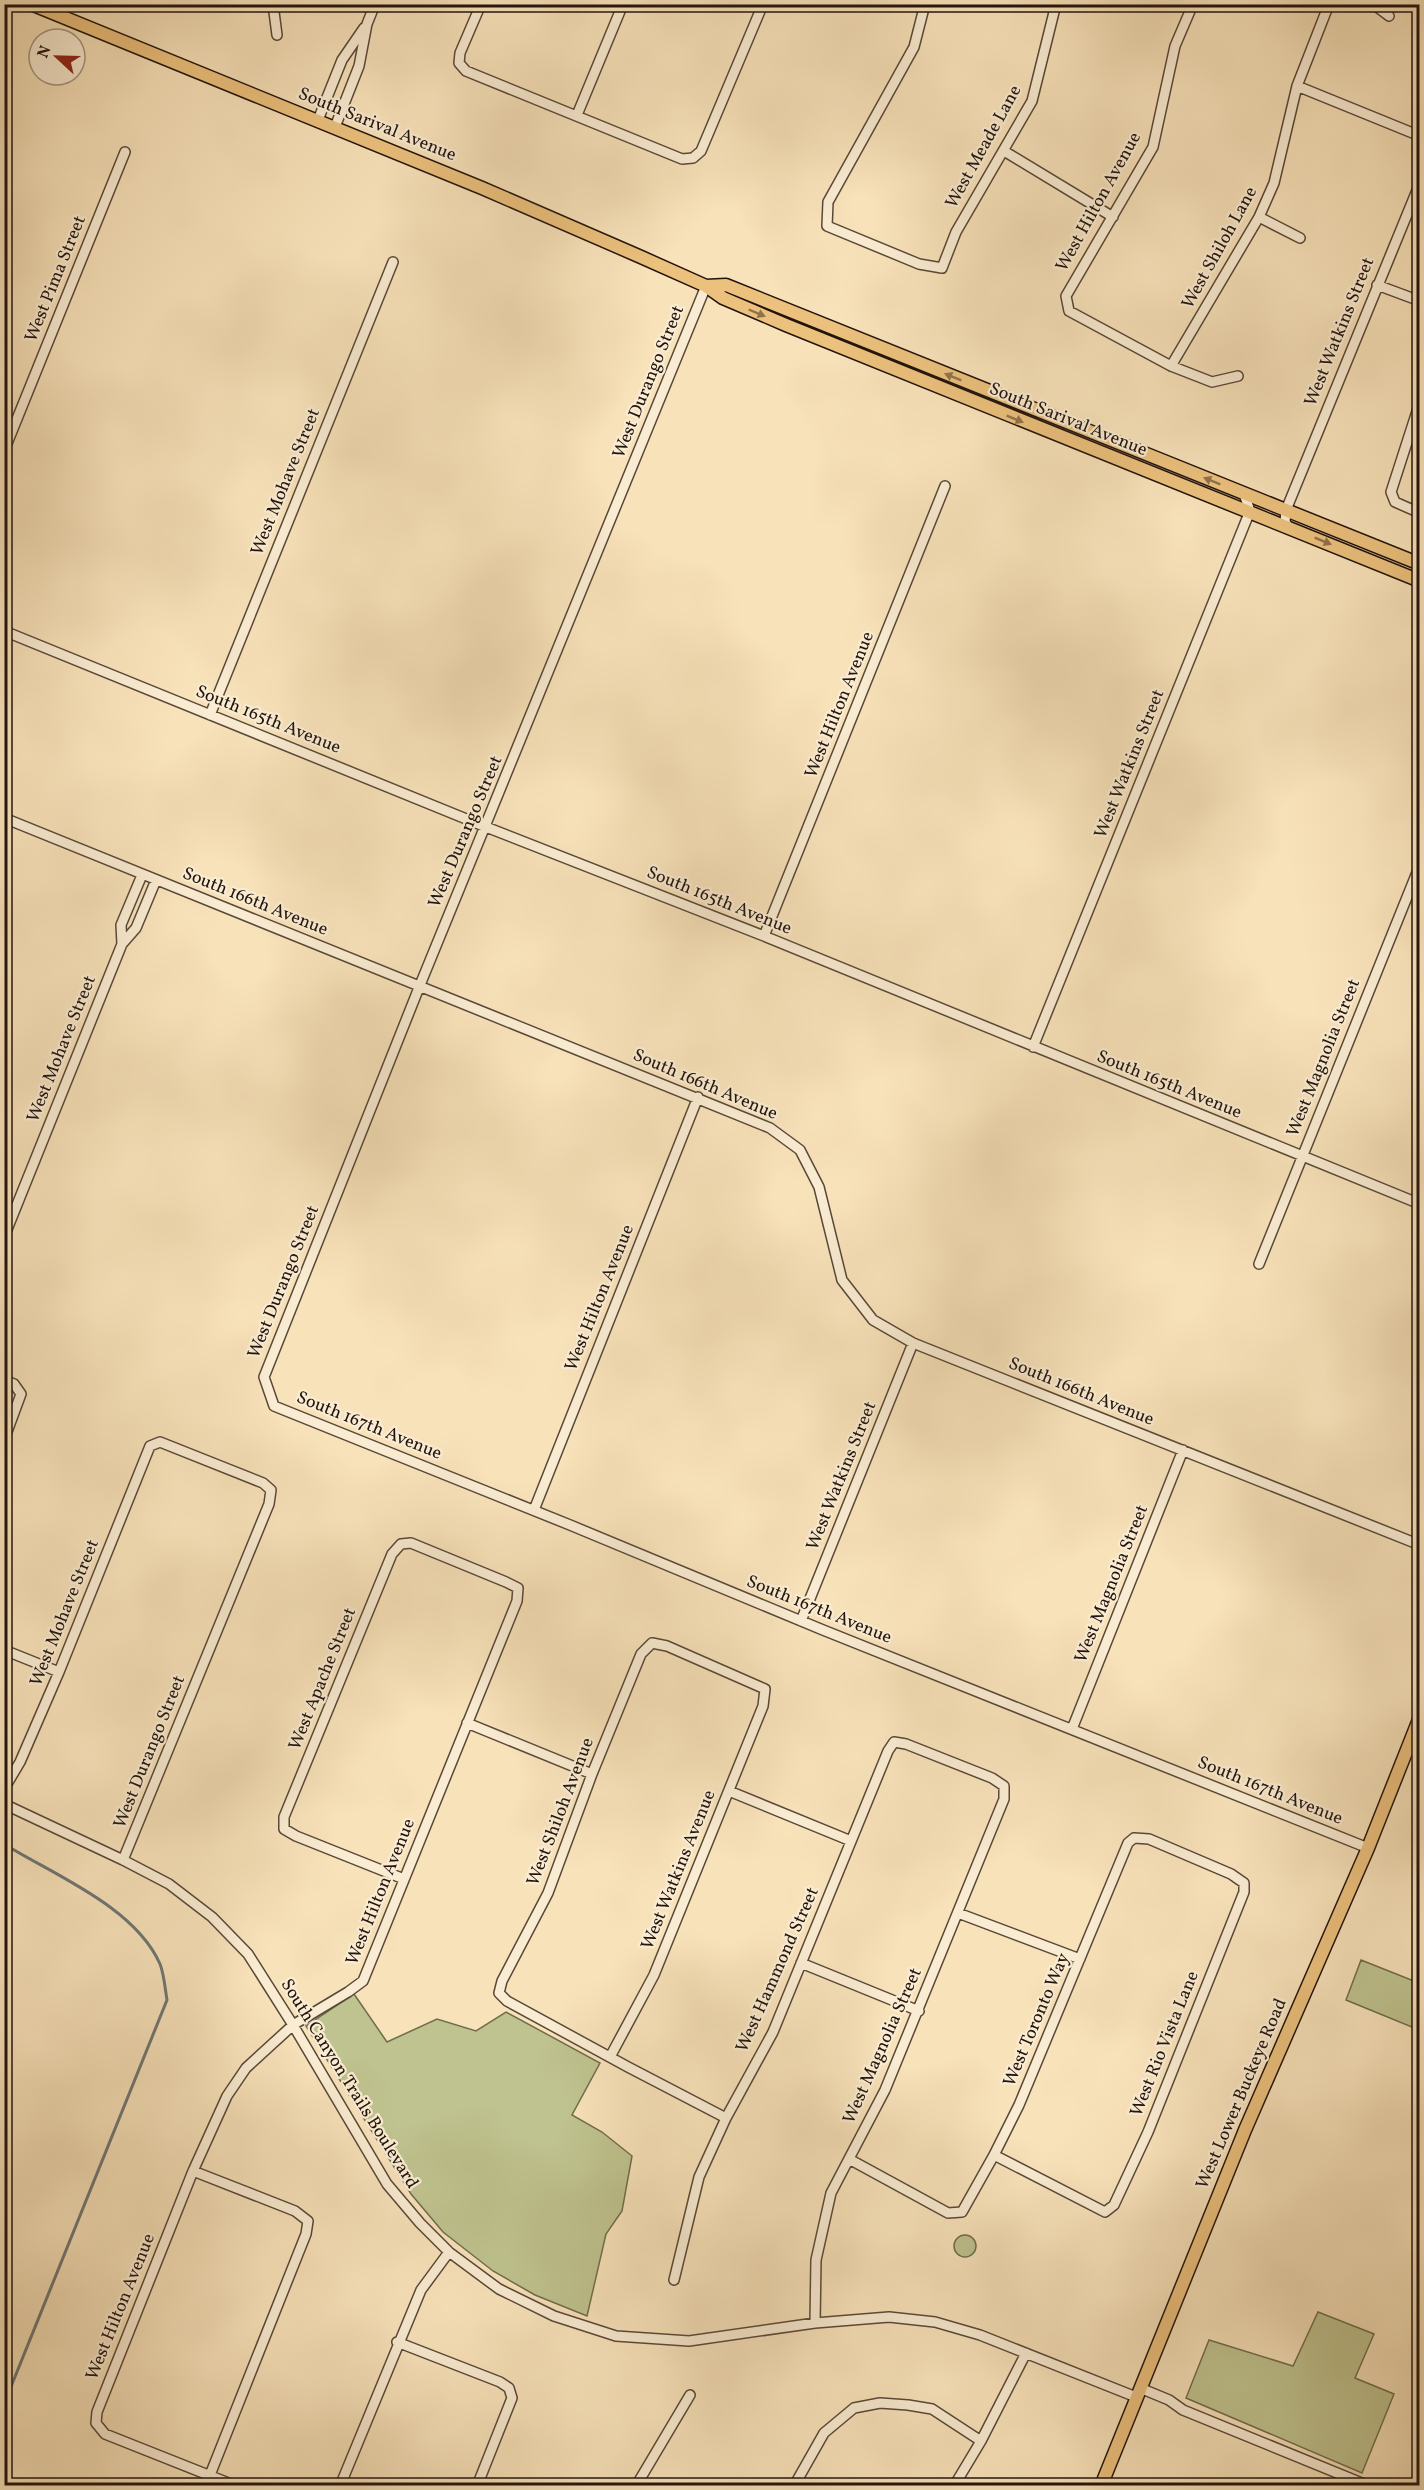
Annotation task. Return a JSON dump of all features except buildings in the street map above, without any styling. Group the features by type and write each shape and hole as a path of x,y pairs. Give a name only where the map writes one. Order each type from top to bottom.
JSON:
{"main road":[{"name":"South Sarival Avenue","path":"31,4 335,127 706,286 723,298 776,321 1419,581"},
{"name":"South Sarival Avenue","path":"706,286 726,285 1419,564"},
{"name":"West Lower Buckeye Road","path":"1101,2486 1245,2130 1368,1848 1419,1717"}],"street":[{"path":"277,4 274,12 278,35"},
{"path":"335,127 359,66 367,24 375,4"},
{"path":"481,4 460,53 459,63 466,71 682,159 693,158 701,151 763,4"},
{"path":"577,115 623,4"},
{"name":"West Meade Lane","path":"925,4 914,47 828,202 827,226 919,264 942,268 956,232 1032,100 1056,4"},
{"name":"West Hilton Avenue","path":"1172,366 1069,311 1066,296 1153,147 1175,46 1193,4"},
{"name":"West Shiloh Lane","path":"1172,366 1259,217 1274,183 1297,87 1329,4"},
{"path":"1372,4 1389,16"},
{"path":"318,120 342,60 367,24"},
{"path":"1297,87 1419,136"},
{"path":"1004,151 1113,217"},
{"name":"West Pima Street","path":"4,451 125,152"},
{"name":"West Watkins Street","path":"1286,510 1419,183"},
{"path":"1259,217 1299,238"},
{"name":"West Mohave Street","path":"210,715 393,262"},
{"path":"1377,285 1419,301"},
{"name":"West Durango Street","path":"267,1391 264,1377 420,985 706,286"},
{"path":"1172,366 1212,382 1238,376"},
{"path":"1419,402 1391,492 1395,501 1419,513"},
{"name":"West Hilton Avenue","path":"764,936 945,486"},
{"path":"1244,494 1250,512"},
{"path":"1286,510 1285,522 1289,528"},
{"name":"West Watkins Street","path":"1033,1047 1250,512"},
{"name":"South 165th Avenue","path":"4,631 486,827 764,936 1419,1204"},
{"name":"South 166th Avenue","path":"4,818 770,1128 800,1150 819,1187 842,1280 873,1320 913,1343 1419,1545"},
{"name":"West Magnolia Street","path":"1259,1264 1419,865"},
{"name":"West Mohave Street","path":"122,944 122,925 142,875"},
{"name":"West Mohave Street","path":"6,1232 122,944 136,928 156,880"},
{"path":"128,908 142,914"},
{"name":"West Hilton Avenue","path":"534,1510 698,1097"},
{"name":"West Watkins Street","path":"801,1621 913,1343"},
{"path":"4,1380 14,1384 21,1394 4,1440"},
{"name":"South 167th Avenue","path":"267,1391 274,1406 534,1510 801,1621 1368,1848"},
{"name":"West Mohave Street","path":"4,1789 20,1762 59,1672 150,1446 160,1442 263,1483 271,1490"},
{"name":"West Magnolia Street","path":"1072,1729 1184,1450"},
{"name":"West Durango Street","path":"123,1860 269,1504 271,1490"},
{"name":"West Hilton Avenue","path":"210,2475 105,2434 96,2423 97,2412 193,2171 226,2096 246,2068 293,2025 363,1981 517,1601 518,1588 411,1543 401,1544"},
{"name":"West Apache Street","path":"401,1544 392,1554 284,1817 284,1829 296,1836 404,1879"},
{"name":"West Shiloh Avenue","path":"610,2057 507,2001 499,1993 502,1981 548,1893 592,1774 641,1654 652,1644 667,1646 765,1689"},
{"path":"4,1650 59,1672"},
{"name":"West Watkins Avenue","path":"610,2057 654,1975 763,1706 765,1689"},
{"path":"467,1723 592,1774"},
{"name":"West Hammond Street","path":"674,2280 699,2177 726,2118 773,2032 894,1742 906,1744 992,1778 1004,1786"},
{"name":"West Magnolia Street","path":"815,2323 816,2260 831,2193 885,2090 919,2012 1004,1799 1004,1786"},
{"path":"729,1791 851,1841"},
{"name":"South Canyon Trails Boulevard","path":"4,1804 169,1884 212,1917 248,1954 387,2184 420,2223 449,2252 499,2289 550,2315 616,2336 688,2341 815,2323 889,2317 934,2322 981,2335 1138,2393 1168,2400 1183,2410 1369,2486"},
{"name":"West Toronto Way","path":"849,2159 948,2213 962,2212 1019,2105 1128,1843 1134,1838 1149,1839 1231,1874 1244,1882"},
{"name":"West Rio Vista Lane","path":"994,2155 1105,2212 1114,2205 1148,2132 1244,1892 1244,1882"},
{"path":"958,1913 1080,1959"},
{"path":"801,1964 919,2012"},
{"path":"610,2057 726,2118"},
{"path":"193,2171 295,2211 308,2221 306,2234 210,2475 236,2486"},
{"path":"340,2486 421,2290 449,2252"},
{"path":"398,2342 500,2382 509,2388 512,2398 477,2486"},
{"path":"954,2486 981,2441 1026,2353"},
{"path":"636,2486 690,2395"},
{"path":"794,2486 824,2433 854,2408 880,2403 908,2404 932,2409 981,2441"}],"green space":[{"path":"1361,1960 1419,1983 1419,2030 1346,2000"},
{"path":"354,1994 387,2042 437,2019 476,2031 506,2012 600,2063 572,2115 602,2132 632,2156 622,2211 606,2234 587,2316 535,2295 493,2271 443,2232 411,2194 306,2026"},
{"path":"965,2235 973,2238 976,2246 973,2254 965,2257 957,2254 954,2246 957,2238"},
{"path":"1318,2312 1374,2334 1355,2378 1394,2394 1362,2473 1186,2398 1209,2340 1293,2366"}],"waterway":[{"path":"4,1844 91,1894 132,1926 148,1944 160,1964 167,2000 4,2404"},
{"path":"4,2478 12,2486"}]}
